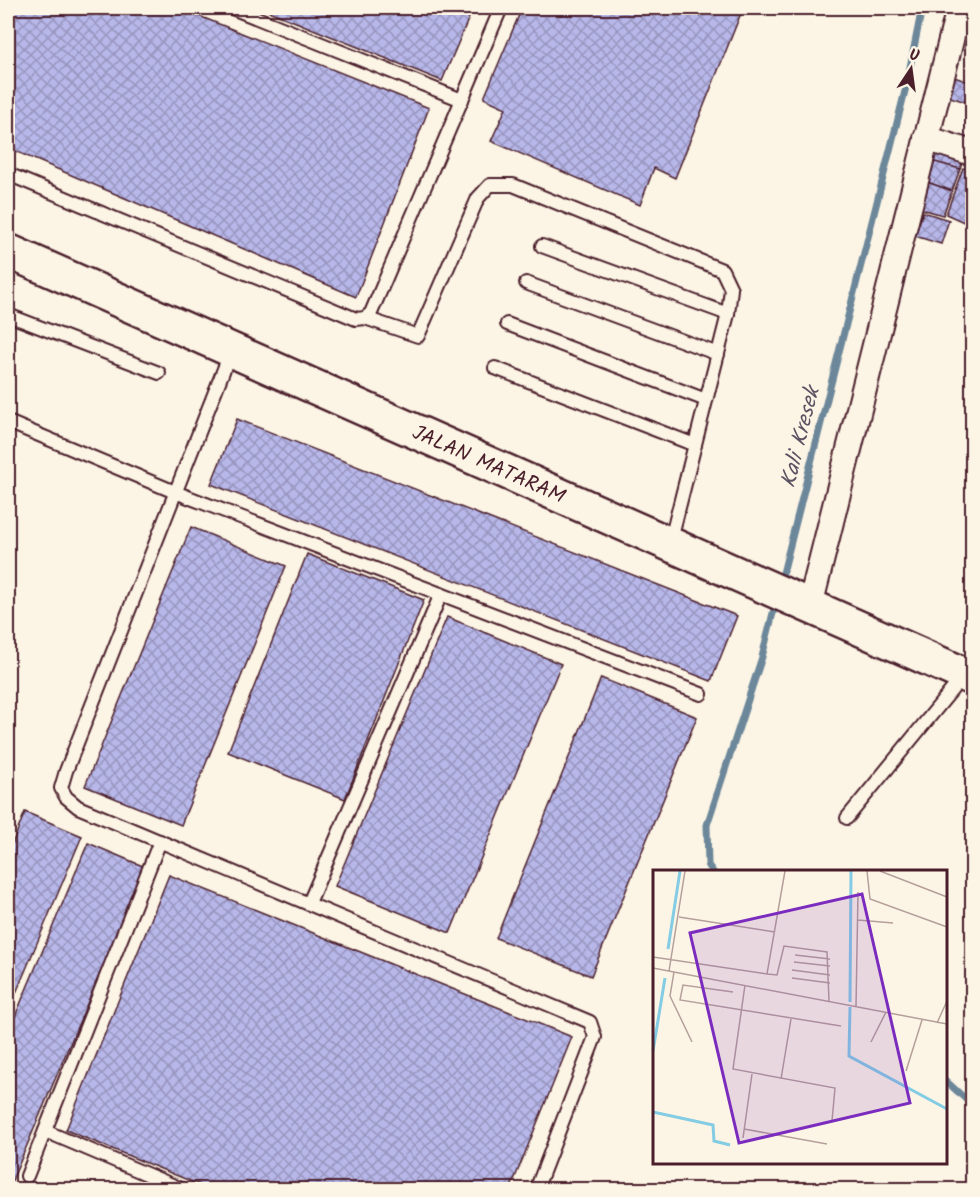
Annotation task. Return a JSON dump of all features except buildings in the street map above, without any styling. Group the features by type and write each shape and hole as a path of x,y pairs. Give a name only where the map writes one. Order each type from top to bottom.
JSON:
{"main road":[{"name":"JALAN MATARAM","path":"8,251 968,676"}],"street":[{"path":"807,605 958,8"},
{"path":"926,138 972,153"}],"lane":[{"path":"232,8 462,100"},
{"path":"365,318 371,313 501,8"},
{"path":"8,174 356,319 365,318 418,336 478,198 490,185 513,185 722,270 731,289 728,314 670,544"},
{"path":"542,246 728,314"},
{"path":"526,283 718,354"},
{"path":"8,315 159,373"},
{"path":"507,324 706,400"},
{"path":"231,350 66,771 62,788 66,797 78,807 590,1022 595,1037 536,1190"},
{"path":"495,368 695,445"},
{"path":"8,422 175,492 701,694"},
{"path":"309,903 441,594"},
{"path":"848,818 968,676"},
{"path":"27,1176 160,841"},
{"path":"45,1131 184,1190"}],"waterway":[{"name":"Kali Kresek","path":"780,585 906,87 922,8"},
{"name":"Kali Kresek","path":"712,870 708,865 707,825 762,657 776,601"},
{"name":"Kali Kresek","path":"947,1082 972,1105"}]}
